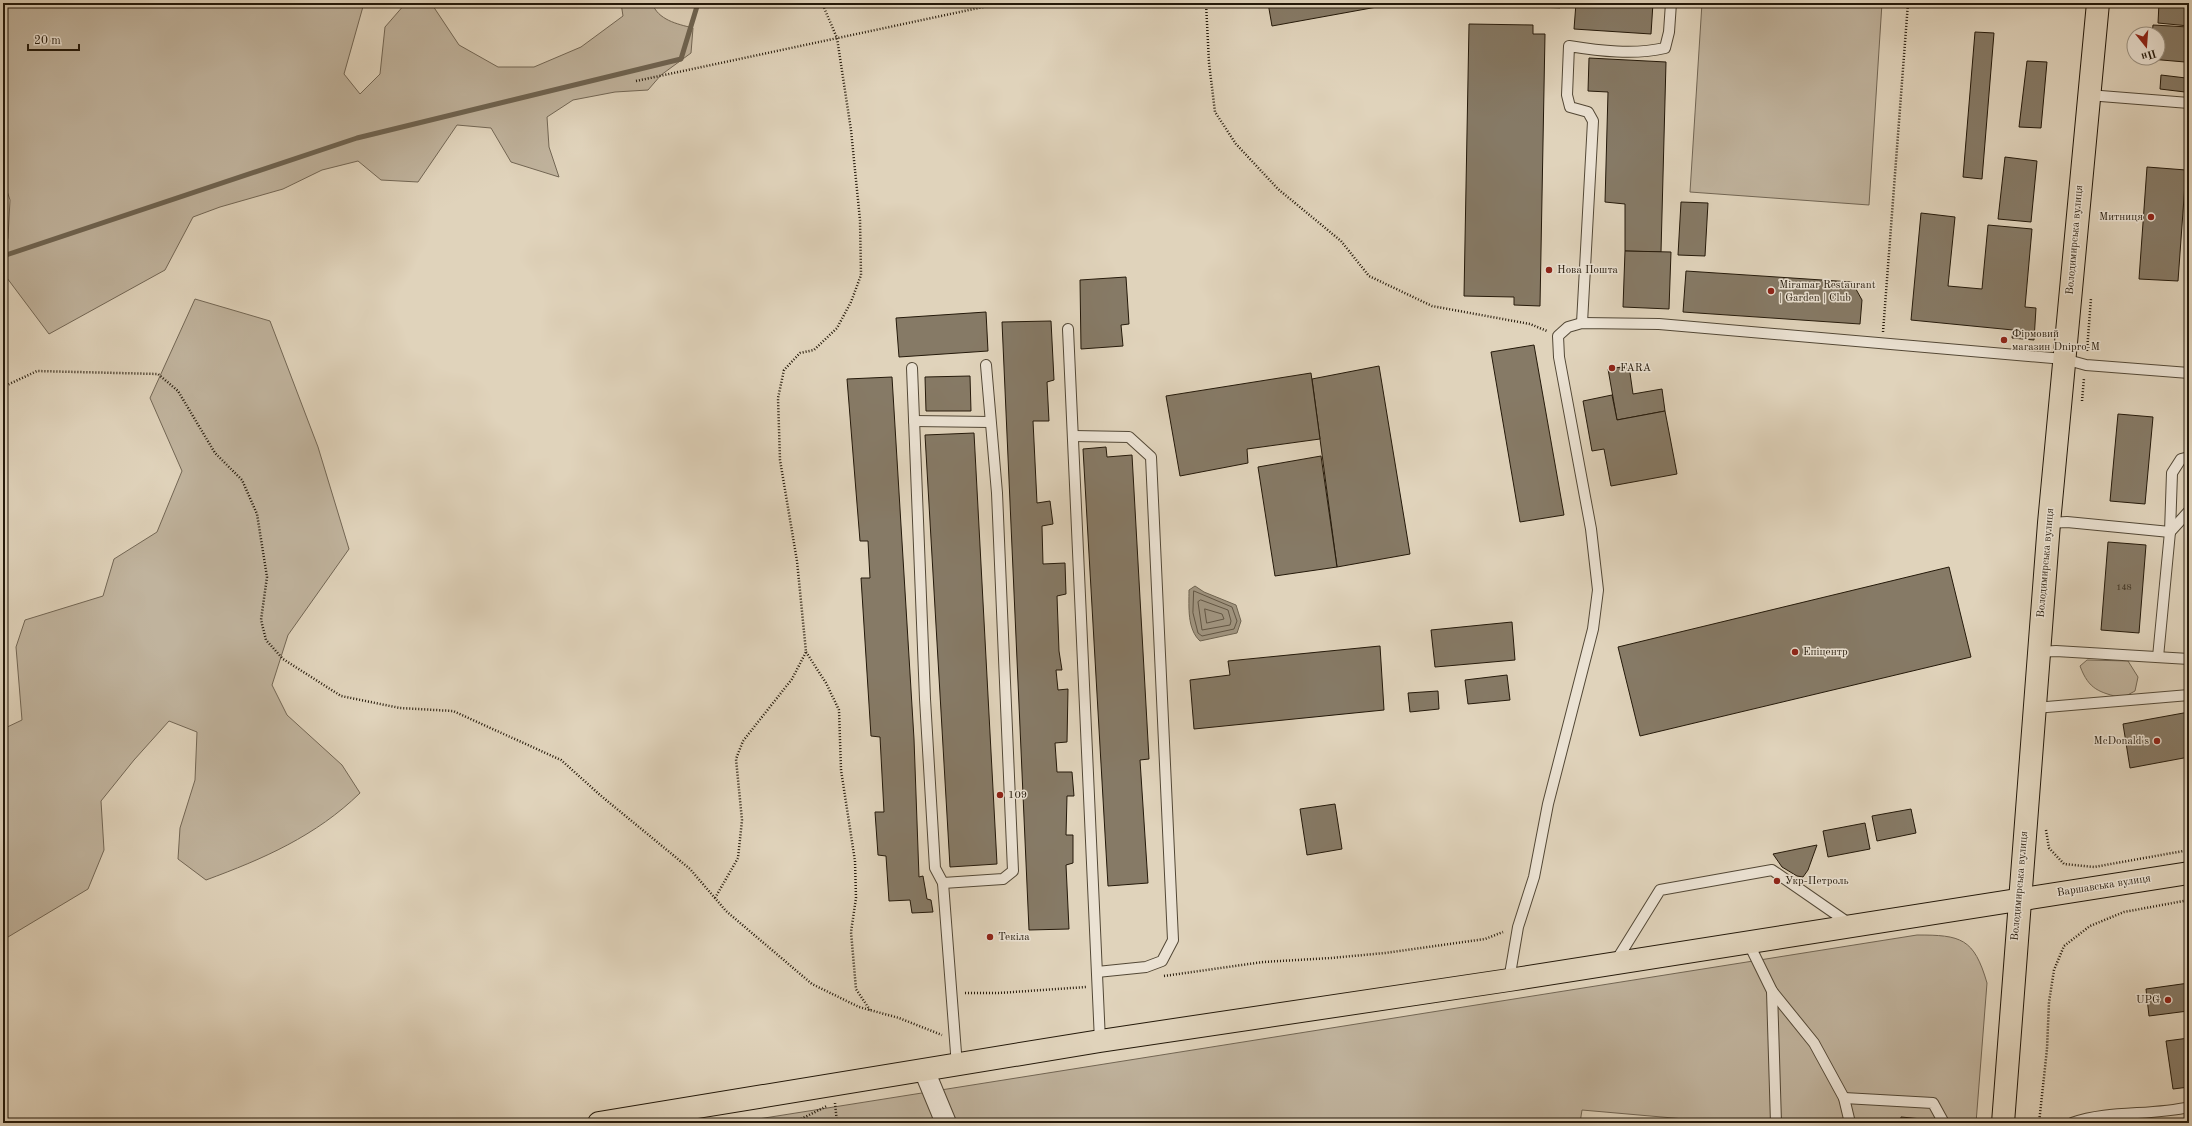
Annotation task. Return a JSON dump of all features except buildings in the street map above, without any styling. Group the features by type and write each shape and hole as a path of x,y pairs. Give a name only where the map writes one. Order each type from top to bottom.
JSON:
{"main road":[{"name":"Володимирська вулиця","path":"2002,1123 2049,522 2088,95 2098,3"},
{"name":"Варшавська вулиця","path":"599,1123 924,1070 957,1066 1100,1041 1509,980 2189,873"}],"street":[{"path":"924,1070 946,1123"}],"lane":[{"path":"1582,323 1593,121 1588,112 1570,107 1568,95 1569,46 1601,51 1653,51 1665,48 1669,32 1670,3"},
{"path":"2088,95 2189,103"},
{"path":"1509,980 1518,927 1534,877 1550,796 1593,629 1598,590 1591,529 1559,357 1558,336 1568,327 1582,323 1659,324 2064,359 2086,365 2189,373"},
{"path":"1068,329 1074,436 1084,712 1100,1041"},
{"path":"943,883 1003,880 1012,871 997,493 986,365"},
{"path":"912,368 925,698 935,868 943,883 950,992 957,1066"},
{"path":"914,421 990,422"},
{"path":"1074,436 1129,437 1151,457 1173,940 1162,961 1146,967 1097,972"},
{"path":"2158,657 2170,532 2172,473 2181,459 2189,457"},
{"path":"2170,532 2189,511"},
{"path":"2049,522 2067,522 2170,532"},
{"path":"2039,652 2056,651 2189,659"},
{"path":"2035,708 2189,695"},
{"path":"1615,963 1660,890 1772,870 1851,926"},
{"path":"1748,942 1772,991 1814,1043 1844,1098 1850,1123"},
{"path":"1772,991 1776,1123"},
{"path":"1844,1098 1933,1103 1944,1123"},
{"path":"2072,1123 2090,1117 2129,1115 2189,1107"}],"path":[{"path":"822,3 837,38 851,130 860,220 860,275 851,302 837,328 814,350 800,353 784,370 778,398 780,460 797,560 806,652 826,683 839,710 841,770 855,861 856,898 851,932 856,989 870,1010"},
{"path":"636,81 1002,3"},
{"path":"1206,3 1209,63 1215,112 1236,144 1278,189 1341,241 1369,276 1432,306 1530,324 1558,336"},
{"path":"1882,343 1908,3"},
{"path":"2081,404 2092,294"},
{"path":"3,387 37,371 158,374 178,391 215,453 242,480 257,514 266,577 261,620 266,640 283,659 341,696 400,708 453,712 561,760 600,795 690,869 726,911 812,984 870,1010 954,1040"},
{"path":"715,898 738,858 742,820 736,759 743,742 792,679 806,652"},
{"path":"2045,828 2049,848 2064,864 2094,867 2189,850"},
{"path":"2039,1123 2047,1049 2049,1002 2054,970 2064,946 2090,926 2124,912 2189,900"},
{"path":"1160,977 1263,962 1385,953 1485,939 1518,927"},
{"path":"950,992 999,993 1098,986"},
{"path":"793,1123 834,1102"}],"shaded area":[{"path":"3,3 364,3 344,74 360,94 380,74 385,27 405,4 433,6 459,45 498,67 534,67 581,47 623,16 621,3 652,3 655,9 663,17 675,23 693,28 691,53 661,75 648,90 615,92 573,100 547,117 549,147 559,177 511,162 491,128 457,125 418,182 381,180 358,161 322,170 283,189 220,207 193,217 165,270 49,334 7,278 3,279 3,254 8,238 10,200 3,179"},
{"path":"1465,3 1560,3 1560,8"},
{"path":"1702,3 1882,3 1869,205 1690,192"},
{"path":"195,299 270,321 318,447 349,549 288,635 272,685 287,715 342,765 360,793 325,822 288,845 248,864 206,880 178,859 180,828 195,780 197,732 169,721 134,760 101,801 104,850 88,889 3,940 3,729 22,720 16,647 25,620 103,596 114,559 157,532 182,471 150,398"},
{"path":"2087,660 2128,661 2138,677 2135,691 2122,698 2096,689 2087,680 2080,666"},
{"path":"1917,935 1945,936 1964,942 1971,948 1977,957 1987,983 1976,1123 1730,1123 1582,1110 1580,1123 733,1123"}],"water":[{"path":"1195,586 1204,592 1236,605 1241,621 1237,633 1200,641 1193,630 1190,617 1189,590"}],"waterway":[{"path":"3,256 357,138 681,59 698,3"}],"place":[{"name":"Митниця","path":"2151,217"},
{"name":"Нова Пошта","path":"1549,270"},
{"name":"Miramar Restaurant | Garden | Club","path":"1771,291"},
{"name":"Фірмовий магазин Dnipro-M","path":"2004,340"},
{"name":"FARA","path":"1612,368"},
{"name":"Епіцентр","path":"1795,652"},
{"name":"McDonald's","path":"2157,741"},
{"name":"109","path":"1000,795"},
{"name":"Укр-Петроль","path":"1777,881"},
{"name":"Текіла","path":"990,937"},
{"name":"UPG","path":"2168,1000"}]}
